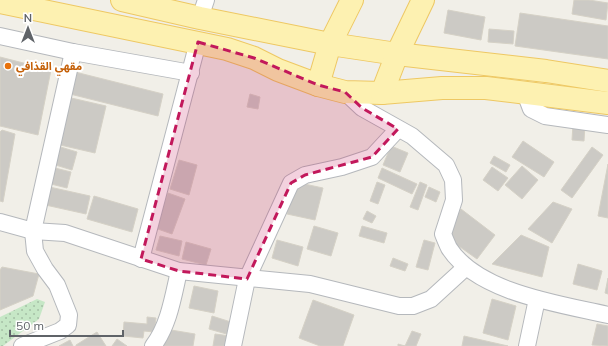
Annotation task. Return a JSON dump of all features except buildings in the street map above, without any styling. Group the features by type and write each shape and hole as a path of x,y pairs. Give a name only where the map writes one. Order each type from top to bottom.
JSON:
{"main road":[{"path":"122,0 203,9 330,44 397,54 546,71 608,81"},
{"path":"318,85 330,44 352,0"},
{"path":"382,94 397,54 423,0"},
{"path":"0,2 227,49 254,58 278,70 318,85 345,92 382,94 442,88 486,88 608,104"}],"street":[{"path":"0,36 73,52 191,73"},
{"path":"141,259 198,42"},
{"path":"22,346 60,331 68,325 69,315 57,285 45,269 35,251 33,231 73,52"},
{"path":"345,92 362,108 412,136 446,165 453,180 454,200 443,234 450,249 466,267 491,283 537,299 608,315"},
{"path":"525,93 531,109 544,116 608,125"},
{"path":"233,346 248,279 291,183 305,175 342,167 372,157 398,129"},
{"path":"0,222 33,231 65,233 179,271 310,284 399,306 413,306 431,299 466,267"},
{"path":"153,346 167,320 179,271"},
{"path":"527,346 537,299"}],"highlighted area":[{"path":"198,42 254,58 318,85 345,92 362,108 398,129 372,157 305,175 291,183 247,279 179,271 141,259"}],"green space":[{"path":"37,299 45,302 39,319 3,346 0,346 0,317"}],"place":[{"name":"مقهي القذافي","path":"8,66"}]}
